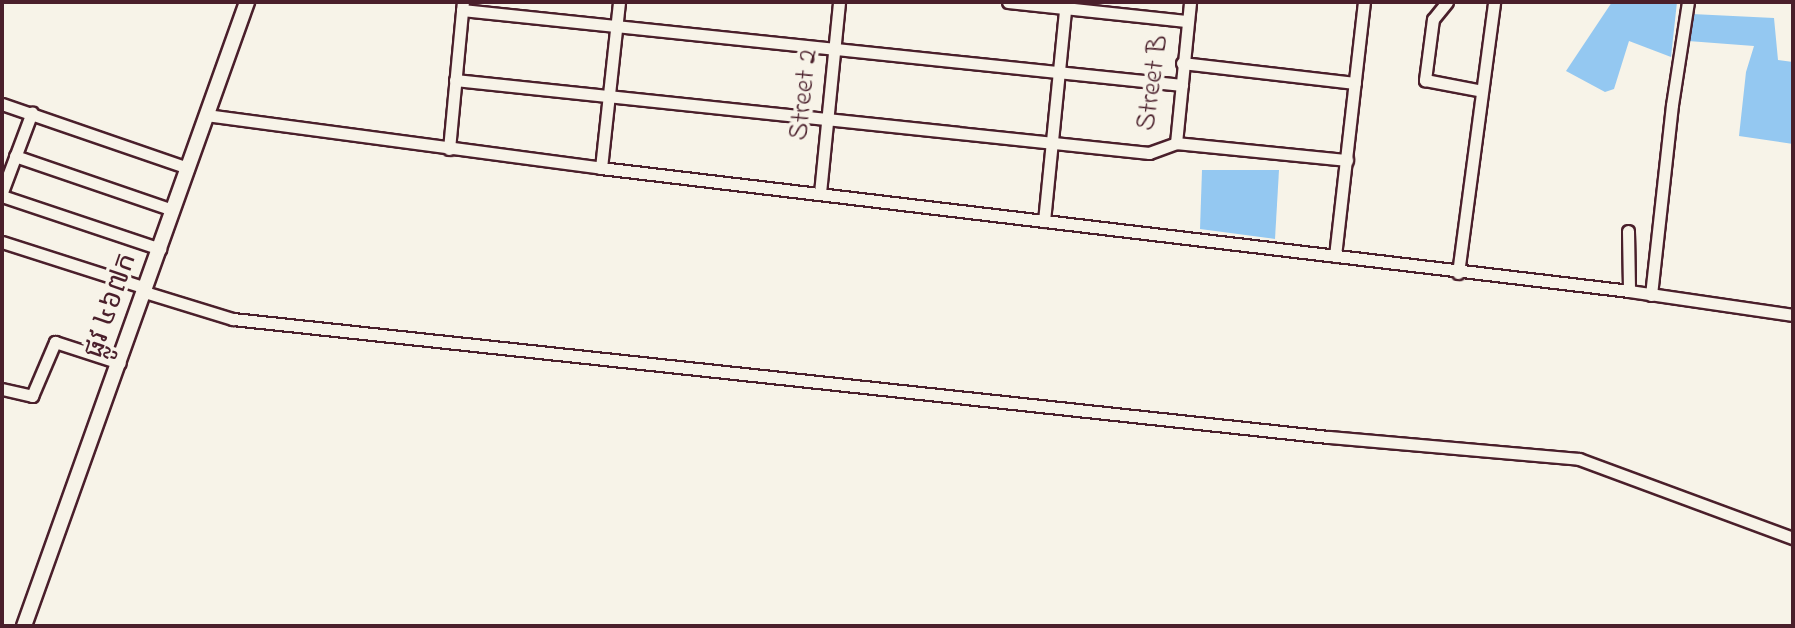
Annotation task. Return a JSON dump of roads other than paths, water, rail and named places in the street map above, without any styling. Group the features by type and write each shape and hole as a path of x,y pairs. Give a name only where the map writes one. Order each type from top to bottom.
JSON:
{"street":[{"name":"ផ្លូវ ៤៦៧ក","path":"24,626 247,2"},
{"path":"601,168 619,2"},
{"name":"Street 2","path":"820,193 839,2"},
{"path":"1008,2 1066,5 1186,21"},
{"name":"Street B","path":"455,80 1149,153 1176,143 1190,2"},
{"path":"1335,256 1364,2"},
{"path":"1447,2 1433,19 1425,80 1482,91"},
{"path":"1458,273 1494,2"},
{"path":"1651,295 1672,105 1688,2"},
{"path":"1044,221 1066,5"},
{"path":"449,149 462,6 834,50 1182,85"},
{"path":"1182,63 1355,83"},
{"path":"2,104 188,168"},
{"path":"32,112 2,194 160,249"},
{"path":"206,115 449,149 1458,273 1629,291 1793,315"},
{"path":"1176,143 1347,160"},
{"path":"15,156 173,210"},
{"path":"1628,231 1629,291"},
{"path":"2,242 233,319 1329,437 1579,459 1793,538"},
{"path":"2,389 32,396 55,342 120,363"}],"water":[{"path":"1612,2 1677,2 1671,57 1629,41 1614,89 1605,92 1566,71"},
{"path":"1692,14 1774,18 1778,60 1793,62 1793,144 1739,136 1746,72 1754,46 1688,41"},
{"path":"1202,170 1279,170 1275,239 1200,229"}]}
